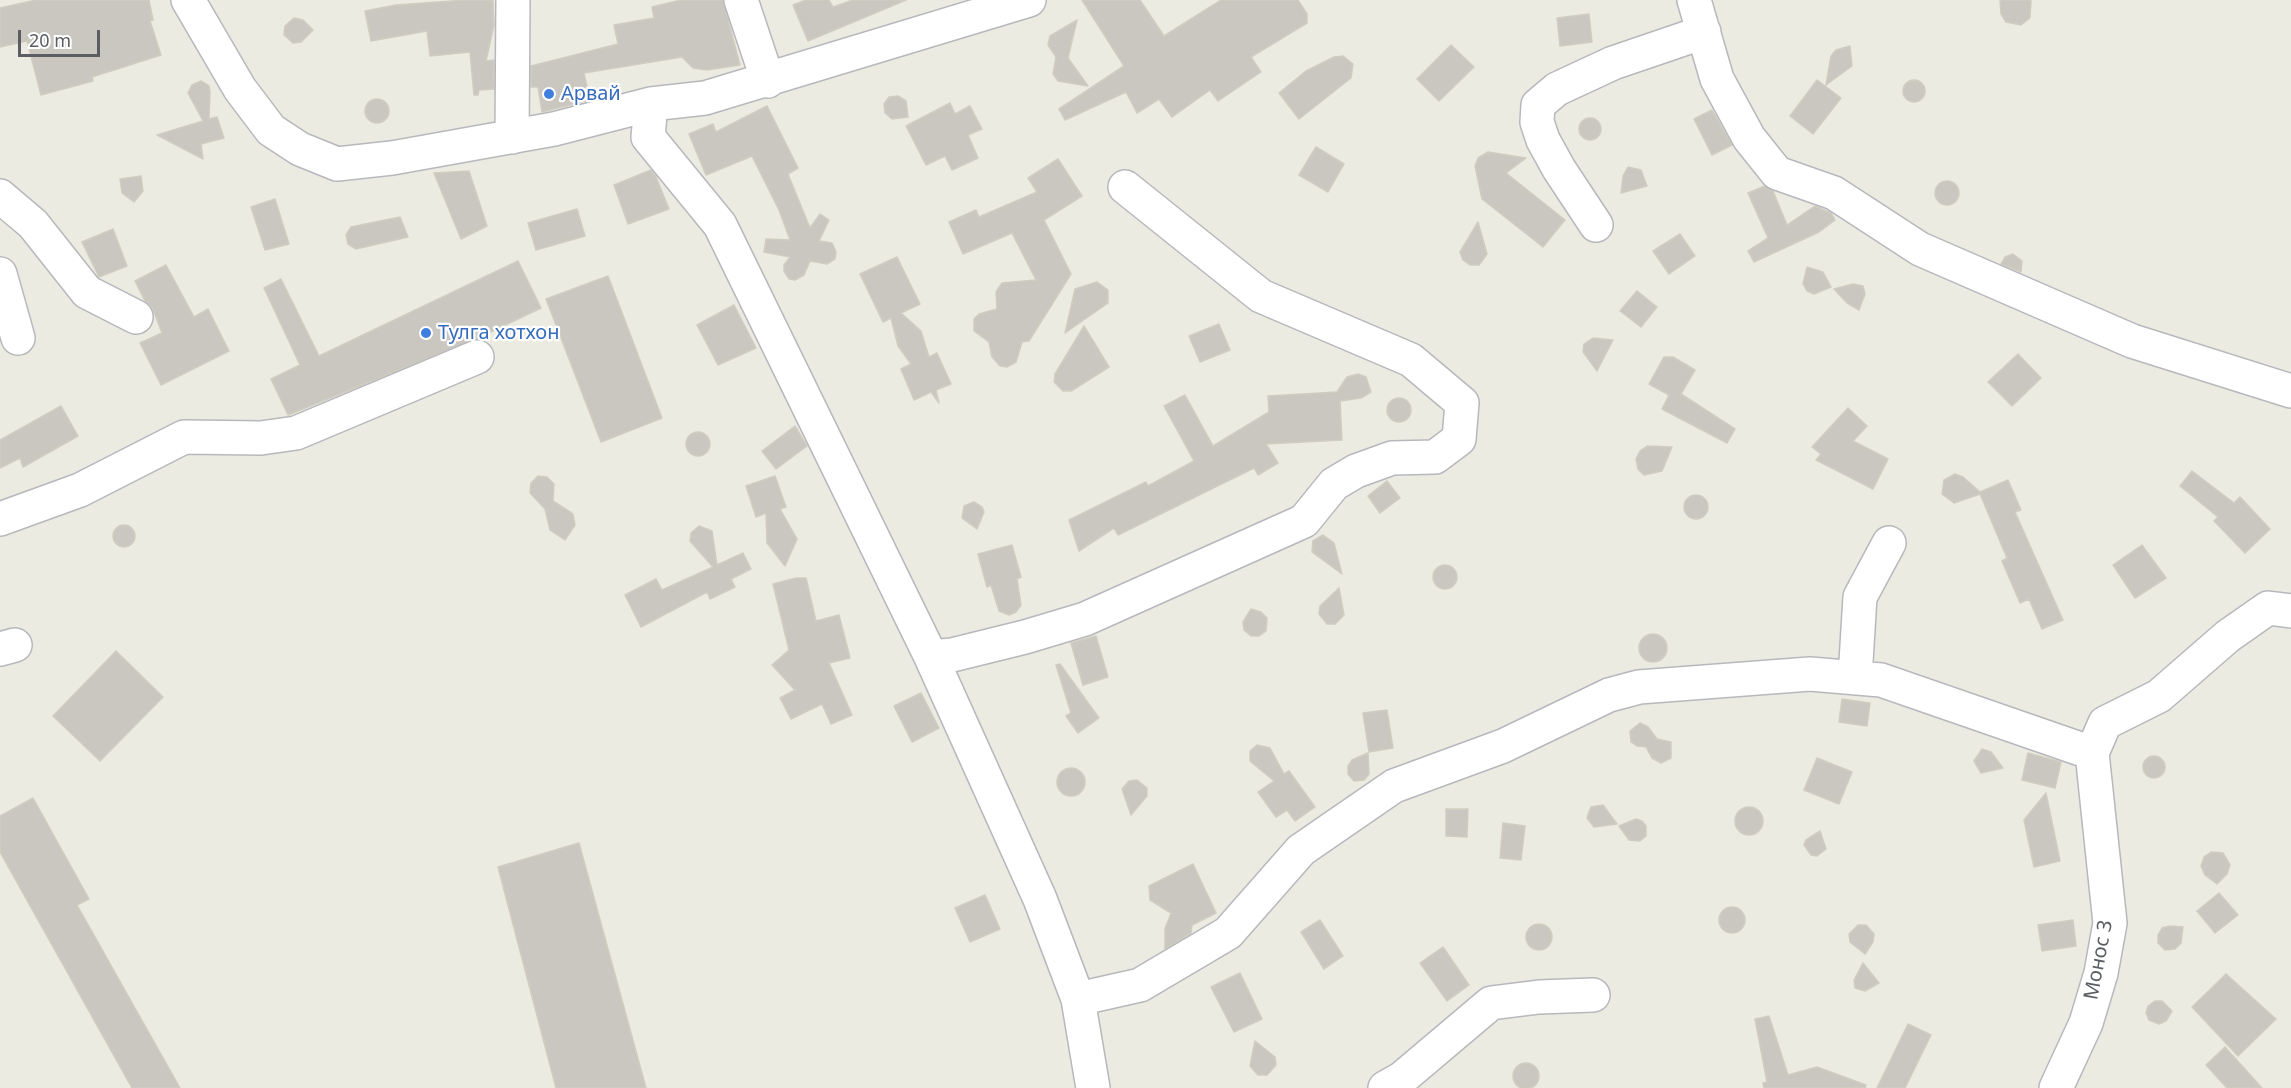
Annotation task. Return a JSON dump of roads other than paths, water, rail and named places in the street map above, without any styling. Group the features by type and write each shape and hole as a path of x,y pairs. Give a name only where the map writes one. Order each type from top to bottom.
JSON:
{"street":[{"path":"188,0 246,97 271,130 300,149 337,164 392,158 512,137 651,104 705,98 768,81 1026,1"},
{"path":"512,137 513,0"},
{"path":"741,0 768,81"},
{"path":"1694,0 1717,79 1749,138 1777,173 1834,193 1920,249 2132,341 2291,392"},
{"path":"1596,225 1543,140 1537,122 1538,105 1557,89 1613,63 1704,32"},
{"path":"651,104 648,137 720,225 931,657 1040,899 1078,999 1093,1088"},
{"path":"931,657 952,655 1025,638 1086,619 1304,521 1334,484 1356,471 1392,458 1435,457 1459,439 1462,403 1411,360 1261,296 1125,187"},
{"path":"4,193 33,224 87,292 136,317"},
{"path":"0,274 18,338"},
{"path":"0,519 80,490 184,437 261,438 296,434 477,357"},
{"path":"1855,678 1860,597 1889,543"},
{"path":"1078,999 1140,985 1228,933 1301,850 1394,786 1503,746 1609,695 1639,687 1810,674 1881,680 2092,753 2105,723 2159,696 2228,636 2268,608 2291,611"},
{"name":"Монос 3","path":"2056,1088 2086,1023 2101,973 2110,923 2092,753"},
{"path":"1385,1088 1401,1079 1491,1003 1539,996 1593,995"}],"place":[{"name":"Арвай","path":"549,94"},
{"name":"Тулга хотхон","path":"426,333"}]}
